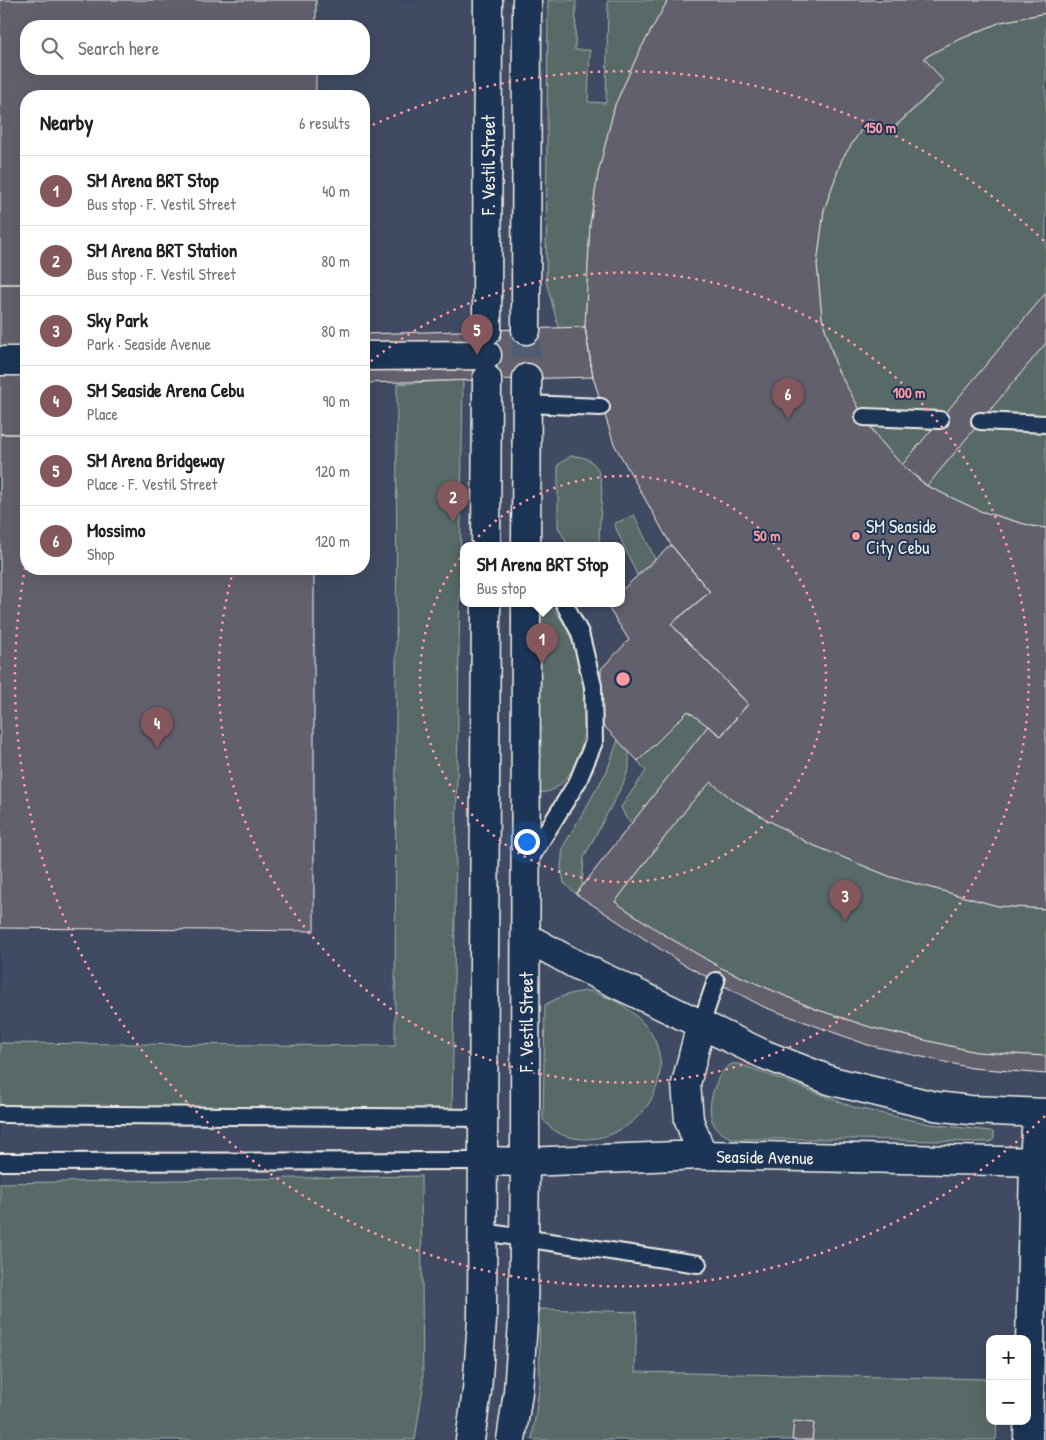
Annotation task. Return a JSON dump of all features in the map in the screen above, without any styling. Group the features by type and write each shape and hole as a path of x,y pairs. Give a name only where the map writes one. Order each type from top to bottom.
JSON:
{"main road":[{"name":"F. Vestil Street","path":"486,542 488,0"},
{"path":"526,330 527,0"},
{"path":"370,356 487,355"},
{"path":"0,361 20,361"},
{"path":"526,542 527,391"},
{"path":"470,1440 478,1391 482,1320 486,607"},
{"name":"F. Vestil Street","path":"511,1440 518,1392 522,1331 525,1162 526,607"},
{"path":"526,937 573,963 763,1054 832,1081 935,1106 970,1110 1041,1113 1028,1440"},
{"path":"701,1024 686,1084 689,1120 702,1155"},
{"name":"Seaside Avenue","path":"483,1161 525,1162 702,1155 1040,1162"}],"lane":[{"path":"527,391 601,407"},
{"path":"864,417 940,420"},
{"path":"980,421 1046,424"},
{"path":"526,866 578,781 594,742 593,686 580,633 566,607"},
{"path":"701,1024 716,981"},
{"path":"0,1114 484,1118"},
{"path":"0,1162 483,1161"},
{"path":"483,1232 698,1264"}],"shaded area":[{"path":"0,0 1046,0 1046,1440 0,1440"},
{"path":"548,0 576,0 575,50 590,50 588,102 606,103 608,0 668,0 639,52 615,105 598,174 590,225 585,327 559,329 546,281"},
{"path":"1046,13 1046,528 1031,526 980,511 927,486 902,465 878,438 863,417 837,369 822,318 817,264 824,210 842,159 869,118 889,133 943,82 924,58 951,43 1001,22"},
{"path":"463,380 452,1117 0,1114 0,1043 395,1046 397,384"},
{"path":"571,456 586,458 595,466 600,476 602,490 600,542 566,542 558,527 558,465"},
{"path":"634,515 655,559 637,575 625,548 625,542 622,542 614,524"},
{"path":"541,607 551,607 563,622 572,639 579,660 585,709 584,734 578,756 569,775 552,790 539,793"},
{"path":"688,711 708,726 632,823 626,818 621,807 646,771 638,761"},
{"path":"618,740 629,752 629,768 623,784 584,857 582,886 576,894 564,883 561,868 563,847 607,771"},
{"path":"711,782 733,800 808,843 891,877 998,906 1046,909 1046,1056 976,1052 873,1028 815,1009 721,968 663,934 615,902 691,803"},
{"path":"590,991 621,1004 634,1014 646,1026 655,1041 660,1060 659,1079 653,1096 642,1112 628,1125 612,1134 593,1139 574,1138 557,1132 543,1119 545,1005 566,995"},
{"path":"740,1064 856,1108 930,1124 990,1131 994,1133 994,1139 990,1142 976,1142 736,1139 720,1132 716,1127 712,1121 710,1106 717,1081 728,1066"},
{"path":"421,1176 423,1387 415,1440 0,1440 0,1183"},
{"path":"539,1309 637,1312 635,1372 986,1379 986,1425 997,1425 996,1440 532,1440 540,1383"}],"building":[{"path":"0,0 316,0 316,20 20,20 20,75 316,75 316,90 20,90 20,284 0,284"},
{"name":"SM Seaside City Cebu","path":"668,0 1046,0 1046,13 1001,22 951,43 924,58 943,81 888,133 869,118 842,159 824,210 817,264 822,318 837,369 878,438 902,465 927,486 980,511 1031,526 1046,528 1046,909 998,906 891,877 808,843 733,800 711,782 691,803 615,902 663,934 721,968 815,1009 873,1028 976,1052 1046,1056 1046,1074 972,1068 868,1045 764,1007 683,964 576,894 708,726 721,736 748,704 671,624 710,592 671,545 614,444 593,377 585,327 590,225 598,174 615,105 639,52"},
{"path":"0,284 20,284 20,434 0,434"},
{"path":"1046,293 1046,343 927,486 902,465"},
{"path":"585,327 593,377 370,383 370,334"},
{"path":"0,434 20,434 20,575 314,575 314,931 0,928"},
{"path":"671,545 710,592 671,624 748,704 721,736 688,711 638,761 600,722 601,669 629,640 608,607 625,607 625,587"},
{"path":"794,1421 814,1423 812,1440 792,1440"}],"tunnel":[{"path":"526,330 527,378"}],"place":[{"name":"SM Arena Bridgeway","path":"477,355"},
{"name":"Mossimo","path":"788,419"},
{"name":"SM Arena BRT Station","path":"453,522"},
{"name":"SM Seaside City Cebu","path":"856,536"},
{"name":"SM Arena BRT Stop","path":"542,664"},
{"name":"SM Seaside Arena Cebu","path":"157,748"},
{"name":"Sky Park","path":"845,921"}]}
